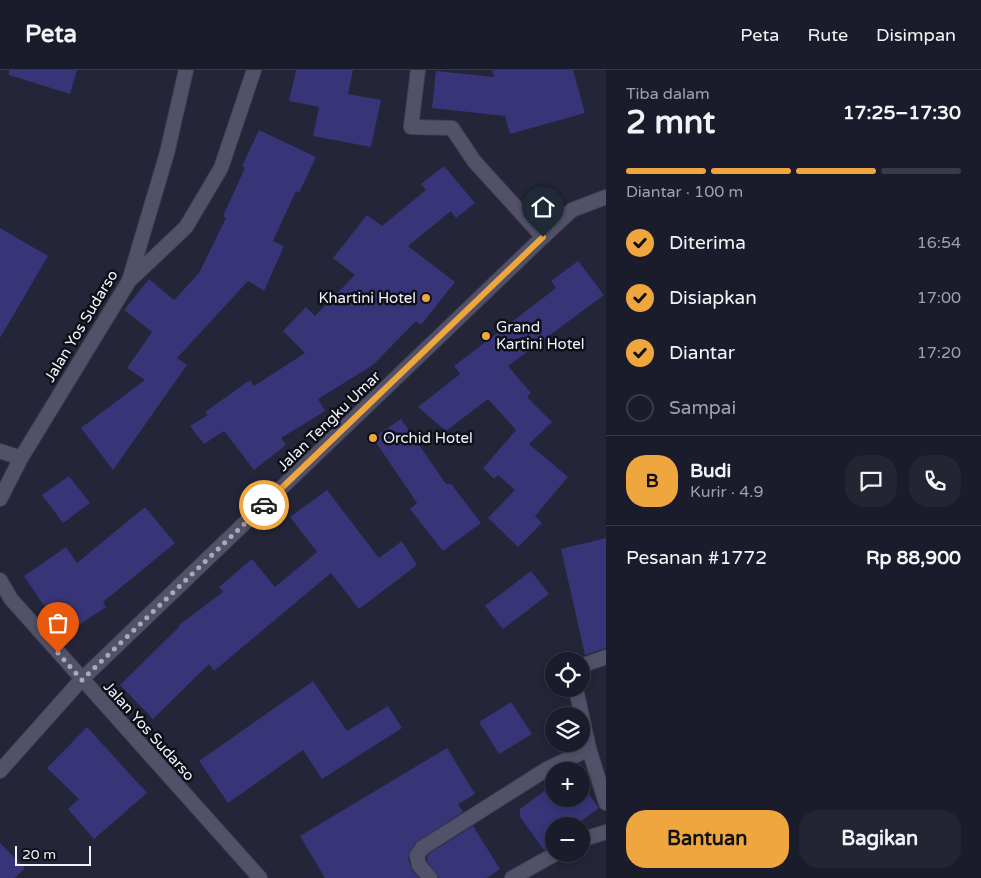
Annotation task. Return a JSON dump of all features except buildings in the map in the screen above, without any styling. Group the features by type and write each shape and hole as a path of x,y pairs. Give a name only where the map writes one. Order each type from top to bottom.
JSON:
{"street":[{"name":"Jalan Yos Sudarso","path":"0,499 21,458 129,281 168,153 186,70"},
{"path":"129,281 186,227 221,168 254,70"},
{"path":"418,70 411,127 452,128 474,161 543,237"},
{"name":"Jalan Tengku Umar","path":"0,771 82,680 543,237 572,210 606,197"},
{"path":"0,451 21,458"},
{"name":"Jalan Yos Sudarso","path":"0,580 11,599 260,878"},
{"path":"590,663 606,657"},
{"path":"430,878 419,865 417,856 422,848 547,769 583,752"},
{"path":"590,752 606,803"},
{"path":"590,837 606,832"},
{"path":"512,878 545,860"}],"way so far":[{"path":"58,653 82,680 264,505"}],"place":[{"name":"Khartini Hotel","path":"426,298"},
{"name":"Grand Kartini Hotel","path":"486,336"},
{"name":"Orchid Hotel","path":"373,438"}],"route":[{"path":"264,505 543,237"}]}
